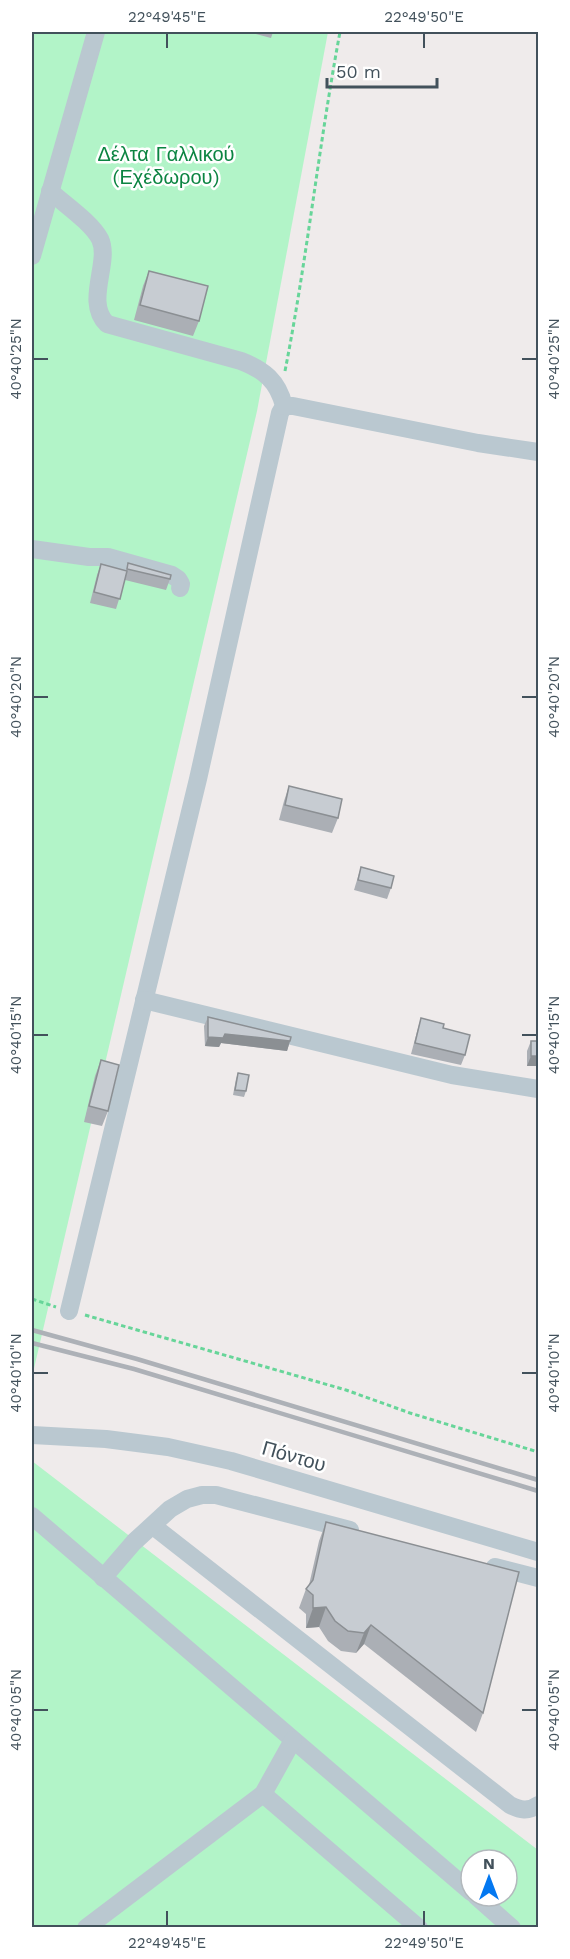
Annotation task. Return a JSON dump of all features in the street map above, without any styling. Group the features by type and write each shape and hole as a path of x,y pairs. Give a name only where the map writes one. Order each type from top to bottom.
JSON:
{"street":[{"path":"32,256 96,32"},
{"path":"50,191 101,240 98,309 101,318 107,324 241,361 265,372 276,383 283,400 218,692 69,1311"},
{"path":"283,400 293,406 478,443 538,452"},
{"path":"32,549 89,557 108,557 172,575 178,579 181,584 180,588"},
{"path":"144,1000 452,1075 538,1089"},
{"name":"Πόντου","path":"32,1435 106,1439 168,1447 231,1461 538,1552"},
{"path":"103,1578 134,1542 170,1509 187,1499 202,1495 216,1495 366,1534"},
{"path":"32,1516 459,1882"},
{"path":"153,1526 510,1805 521,1810 532,1809 538,1805"},
{"path":"481,1563 538,1578"},
{"path":"86,1928 263,1794 293,1740"},
{"path":"263,1794 419,1928"},
{"path":"490,1908 512,1928"}],"path":[{"path":"283,400 340,32"},
{"path":"32,1299 346,1390 410,1413 538,1452"}],"green space":[{"name":"Δέλτα Γαλλικού (Εχέδωρου)","path":"32,32 328,32 257,411 32,1377"},
{"path":"32,1461 538,1850 538,1927 32,1927"}],"building":[{"path":"149,271 208,286 199,321 140,305"},
{"path":"128,563 171,575 170,579 127,569"},
{"path":"101,564 127,571 120,599 94,592"},
{"path":"289,786 342,799 338,818 285,805"},
{"path":"361,867 394,876 391,888 358,880"},
{"path":"208,1017 291,1037 290,1041 225,1034 223,1038 208,1037"},
{"path":"421,1018 444,1024 443,1028 470,1035 465,1055 415,1043"},
{"path":"531,1041 538,1041 538,1056 531,1056"},
{"path":"101,1060 119,1065 108,1111 89,1106"},
{"path":"238,1073 249,1075 246,1091 235,1090"},
{"path":"326,1522 519,1572 483,1713 371,1625 364,1633 348,1631 335,1621 326,1607 313,1608 313,1595 306,1589 313,1580"}],"railway":[{"path":"32,1330 137,1359 538,1480"},
{"path":"32,1343 134,1369 538,1491"}]}
